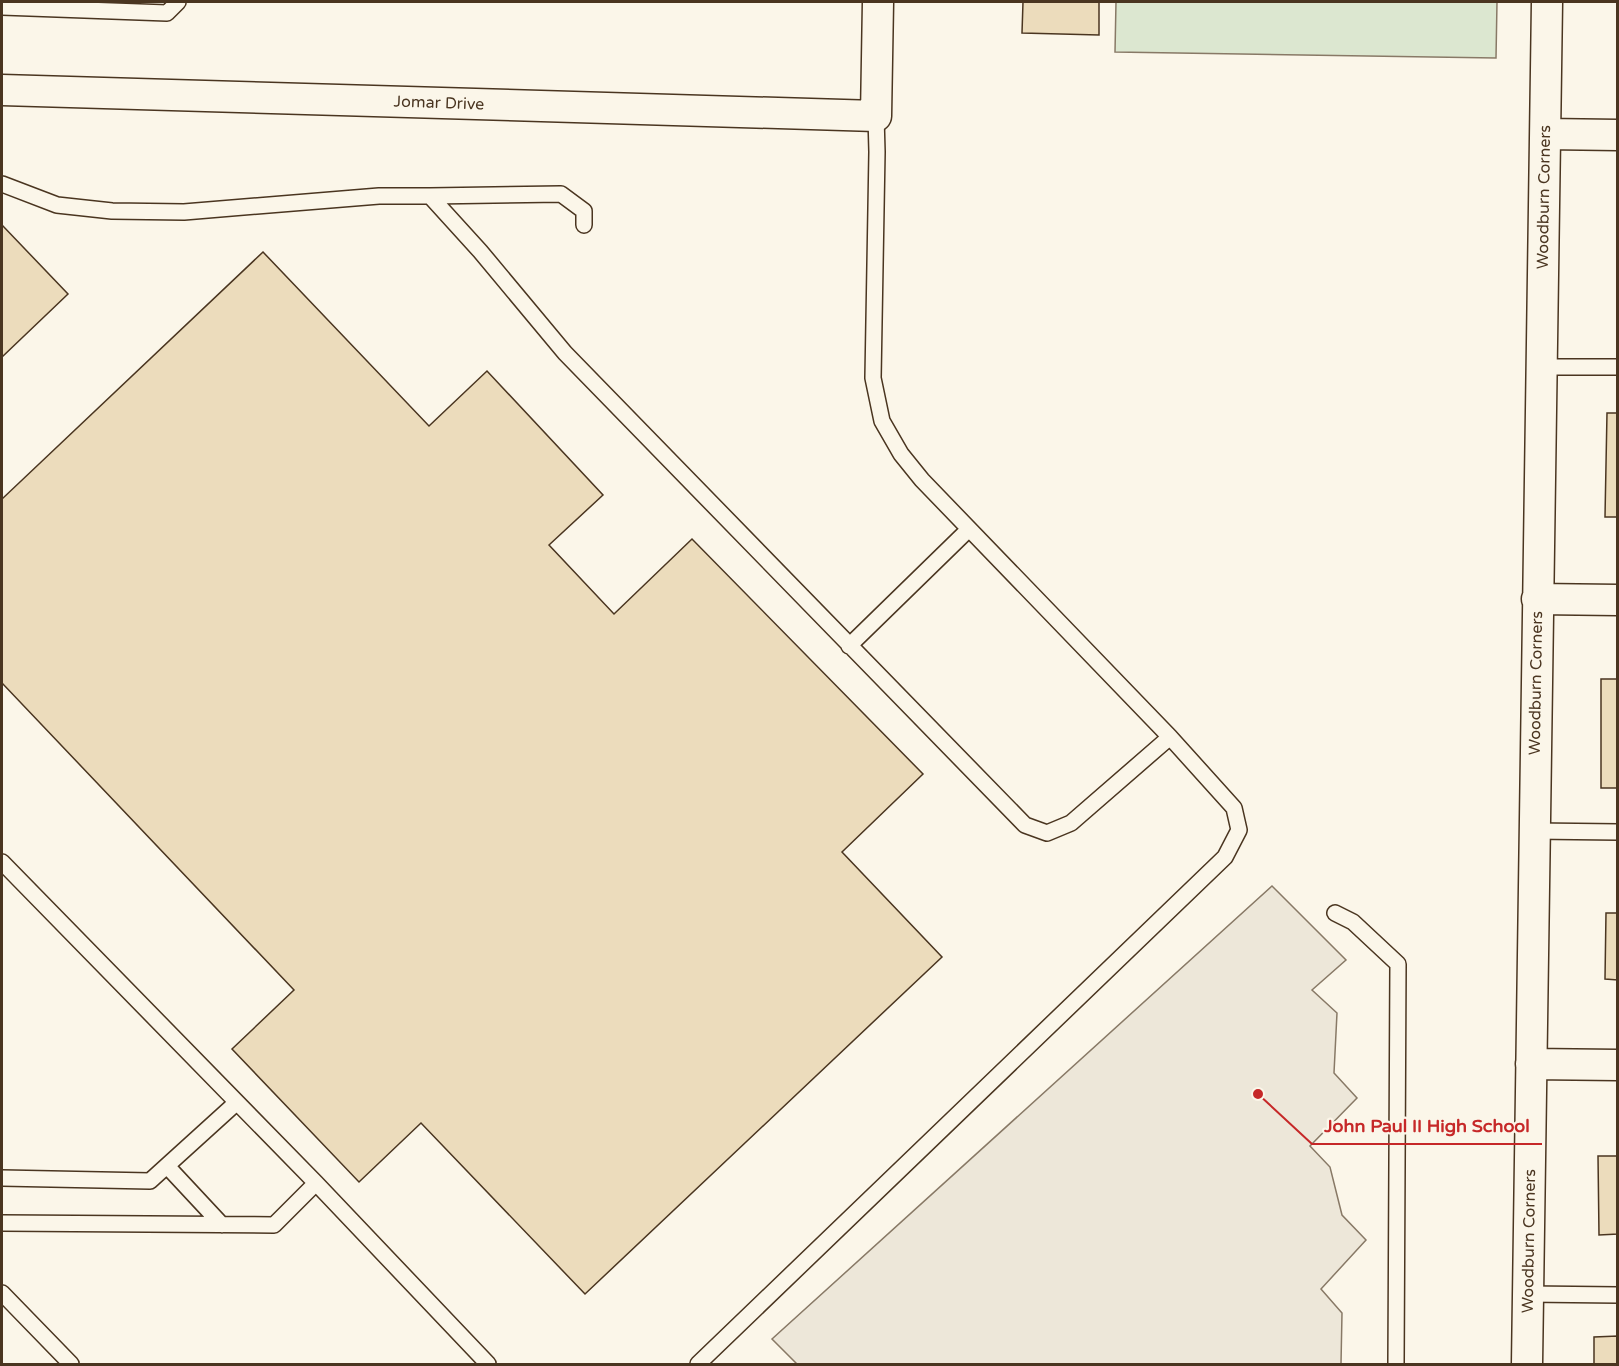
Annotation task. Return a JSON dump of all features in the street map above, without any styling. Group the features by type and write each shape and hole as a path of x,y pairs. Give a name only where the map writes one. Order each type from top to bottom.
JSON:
{"street":[{"path":"876,116 878,2"},
{"name":"Woodburn Corners","path":"1527,1365 1547,2"},
{"name":"Jomar Drive","path":"2,90 876,116"},
{"path":"1546,134 1617,135"},
{"path":"1537,599 1617,600"},
{"path":"1531,1064 1617,1065"}],"lane":[{"path":"2,7 167,13 178,2"},
{"path":"698,1365 1225,857 1239,830 1234,808 1170,737 922,480 901,454 882,421 873,378 878,152 876,116"},
{"path":"2,184 57,204 112,211 184,212 379,196 561,194 584,211 584,225"},
{"path":"430,196 480,251 565,353 1025,825 1047,832 1071,823 1170,737"},
{"path":"1541,367 1617,367"},
{"path":"849,646 969,529"},
{"path":"1534,831 1617,832"},
{"path":"2,862 316,1183 488,1365"},
{"path":"1335,913 1353,922 1398,964 1396,1365"},
{"path":"2,1178 150,1181 236,1103"},
{"path":"167,1166 222,1225"},
{"path":"2,1223 274,1225 316,1183"},
{"path":"2,1293 71,1365"},
{"path":"1528,1294 1617,1295"}],"green space":[{"path":"1116,2 1497,2 1496,58 1115,52"}],"shaded area":[{"path":"1272,886 1346,960 1312,990 1337,1013 1334,1073 1357,1098 1310,1146 1330,1167 1342,1215 1366,1240 1321,1289 1342,1313 1341,1364 797,1364 772,1339"}],"building":[{"path":"1023,2 1099,2 1099,35 1022,33"},
{"path":"2,225 68,294 2,357"},
{"path":"263,252 429,426 487,371 603,495 549,545 614,614 692,539 923,774 842,852 942,957 585,1294 421,1123 359,1182 232,1049 294,990 2,683 2,499"},
{"path":"1607,413 1618,413 1618,517 1605,517"},
{"path":"1601,679 1618,679 1618,788 1601,788"},
{"path":"1606,913 1618,913 1618,980 1605,979"},
{"path":"1598,1156 1618,1156 1618,1234 1599,1235"},
{"path":"1618,1336 1618,1364 1594,1364 1594,1337"}],"place":[{"name":"John Paul II High School","path":"1258,1094"}]}
